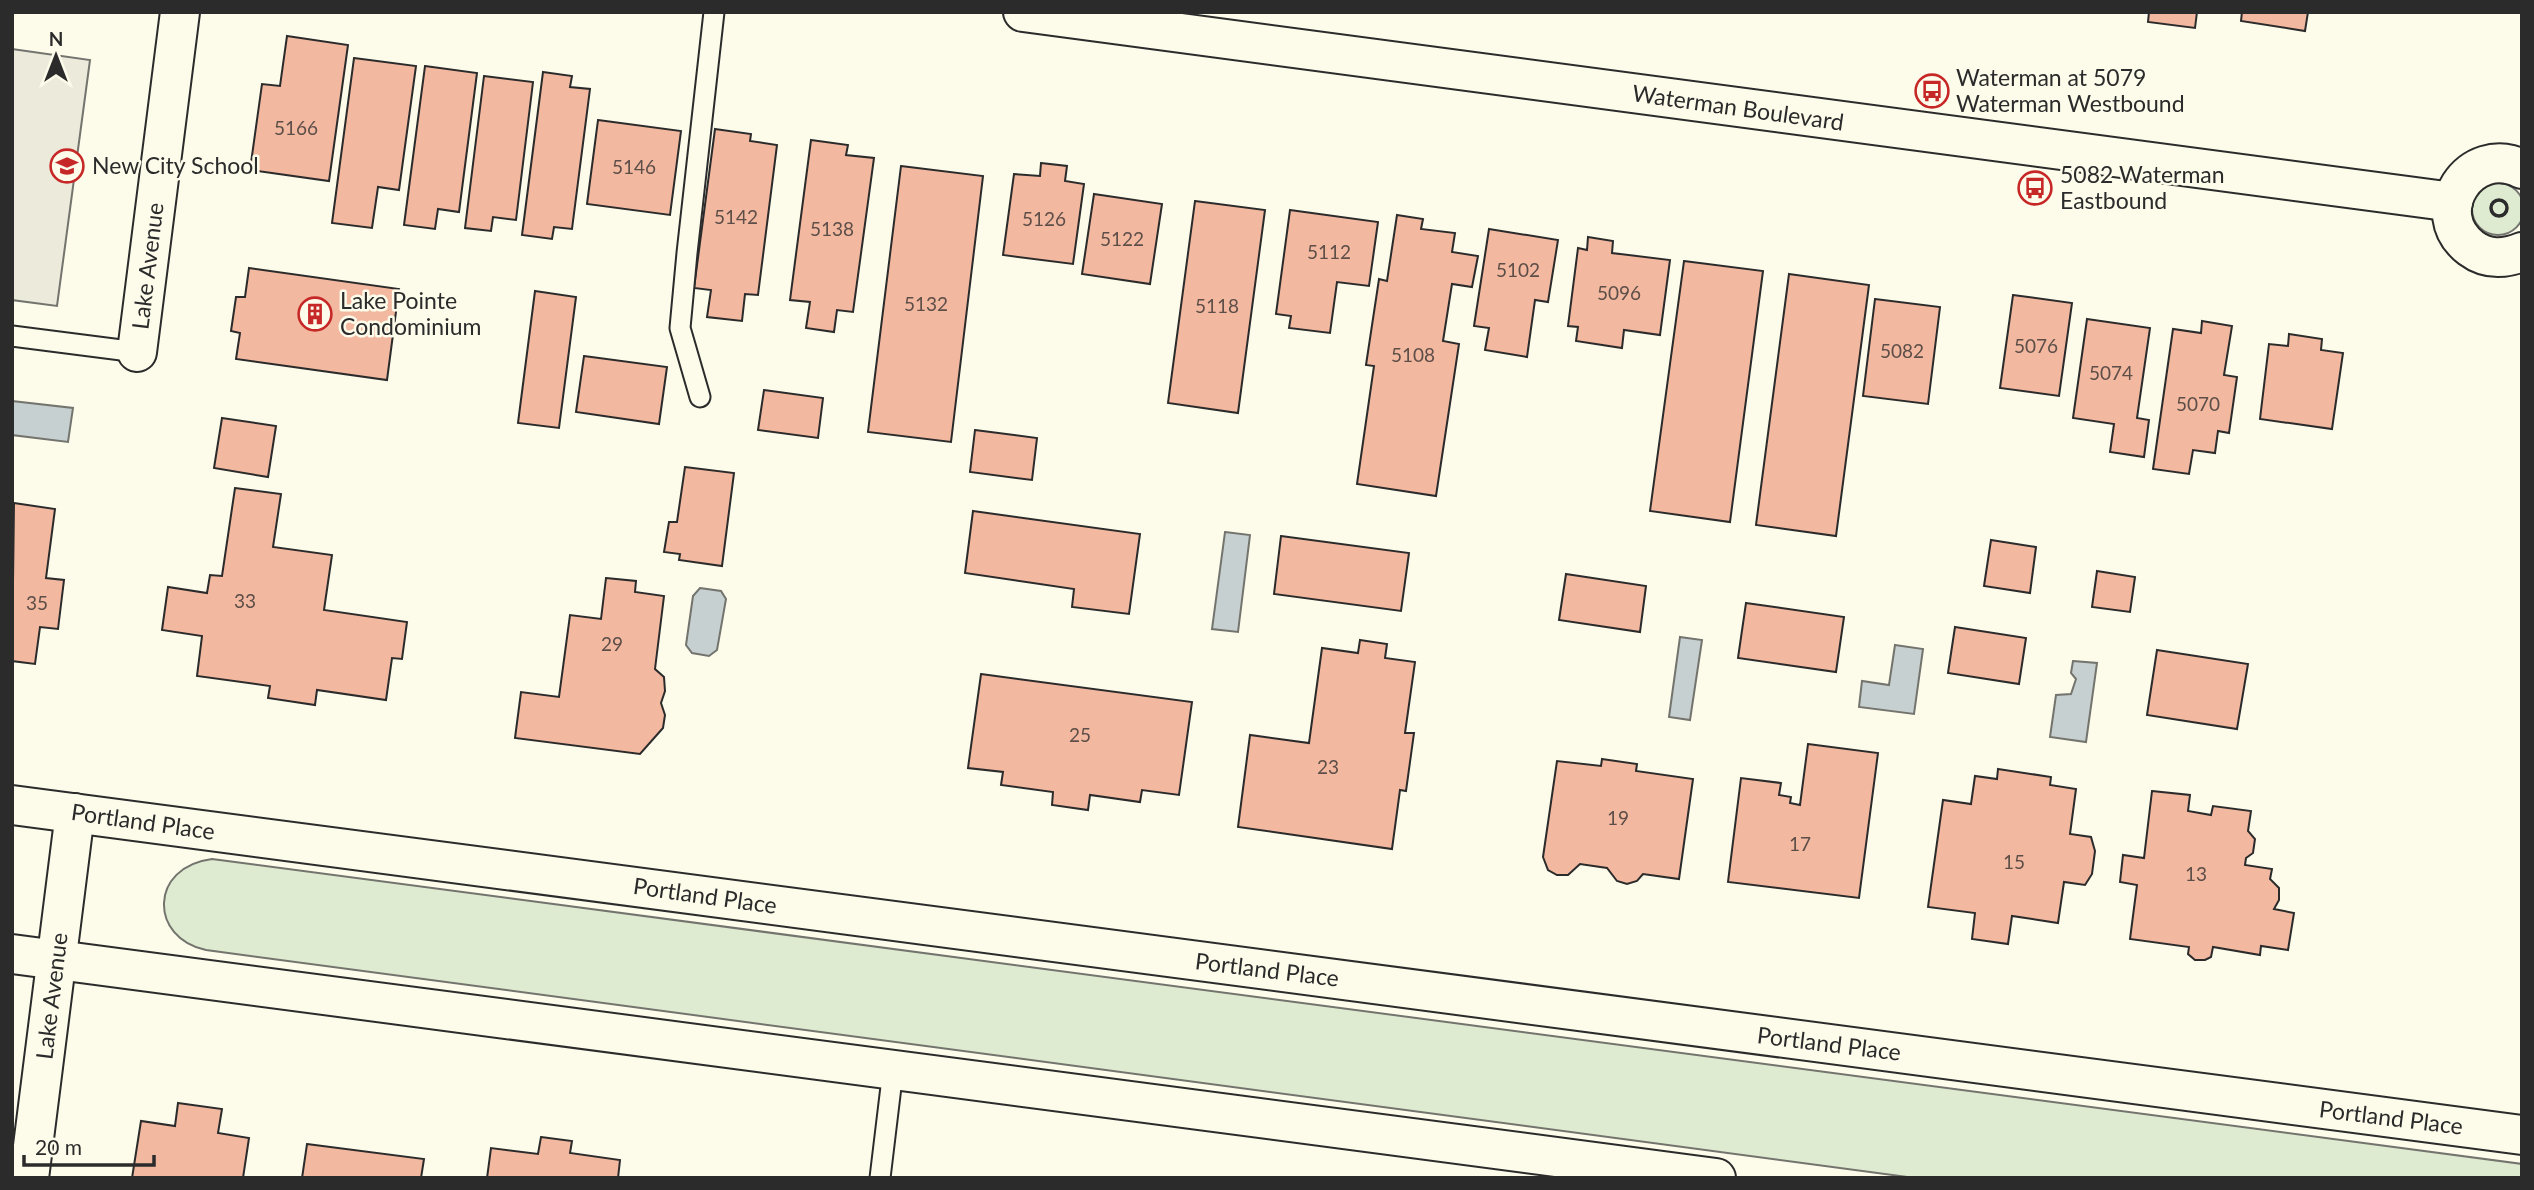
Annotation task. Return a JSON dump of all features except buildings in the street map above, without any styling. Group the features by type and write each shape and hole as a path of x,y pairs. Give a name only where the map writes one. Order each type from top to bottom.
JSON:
{"street":[{"name":"Lake Avenue","path":"137,352 180,12"},
{"name":"Waterman Boulevard","path":"1023,12 2453,202"},
{"path":"2522,169 2497,163 2482,166 2468,175 2458,187 2452,218 2457,232 2466,244 2479,253 2493,258 2509,257 2522,252"},
{"name":"Portland Place","path":"12,805 2522,1135"},
{"name":"Lake Avenue","path":"29,1178 75,813"},
{"path":"12,954 1716,1178"}],"lane":[{"path":"700,397 680,328 714,12"},
{"path":"12,336 137,352"},
{"path":"880,1178 893,1070"}],"green space":[{"path":"2498,183 2508,185 2516,191 2522,199 2522,219 2516,227 2508,233 2498,235 2488,233 2480,227 2474,219 2472,209 2474,199 2480,191 2488,185"},
{"path":"212,859 2522,1164 2522,1178 1915,1178 206,950 187,943 174,932 166,918 164,903 167,888 176,875 191,865"}],"shaded area":[{"path":"12,49 90,60 57,306 12,300"},
{"path":"12,401 73,408 68,442 12,435"},
{"path":"1225,532 1250,535 1238,632 1212,629"},
{"path":"700,588 721,591 726,599 717,650 709,656 692,653 686,645 693,596"},
{"path":"1680,637 1702,640 1690,720 1669,717"},
{"path":"1895,645 1923,649 1914,714 1859,707 1862,681 1889,685"},
{"path":"2073,661 2097,663 2086,742 2050,737 2056,695 2071,694 2076,679 2071,673"}],"wall":[{"path":"2499,200 2507,208 2499,216 2491,208 2499,200"}],"place":[{"name":"Waterman at 5079 Waterman Westbound","path":"1932,91"},
{"name":"New City School","path":"67,166"},
{"name":"5082 Waterman Eastbound","path":"2035,188"},
{"name":"Lake Pointe Condominium","path":"315,314"}]}
